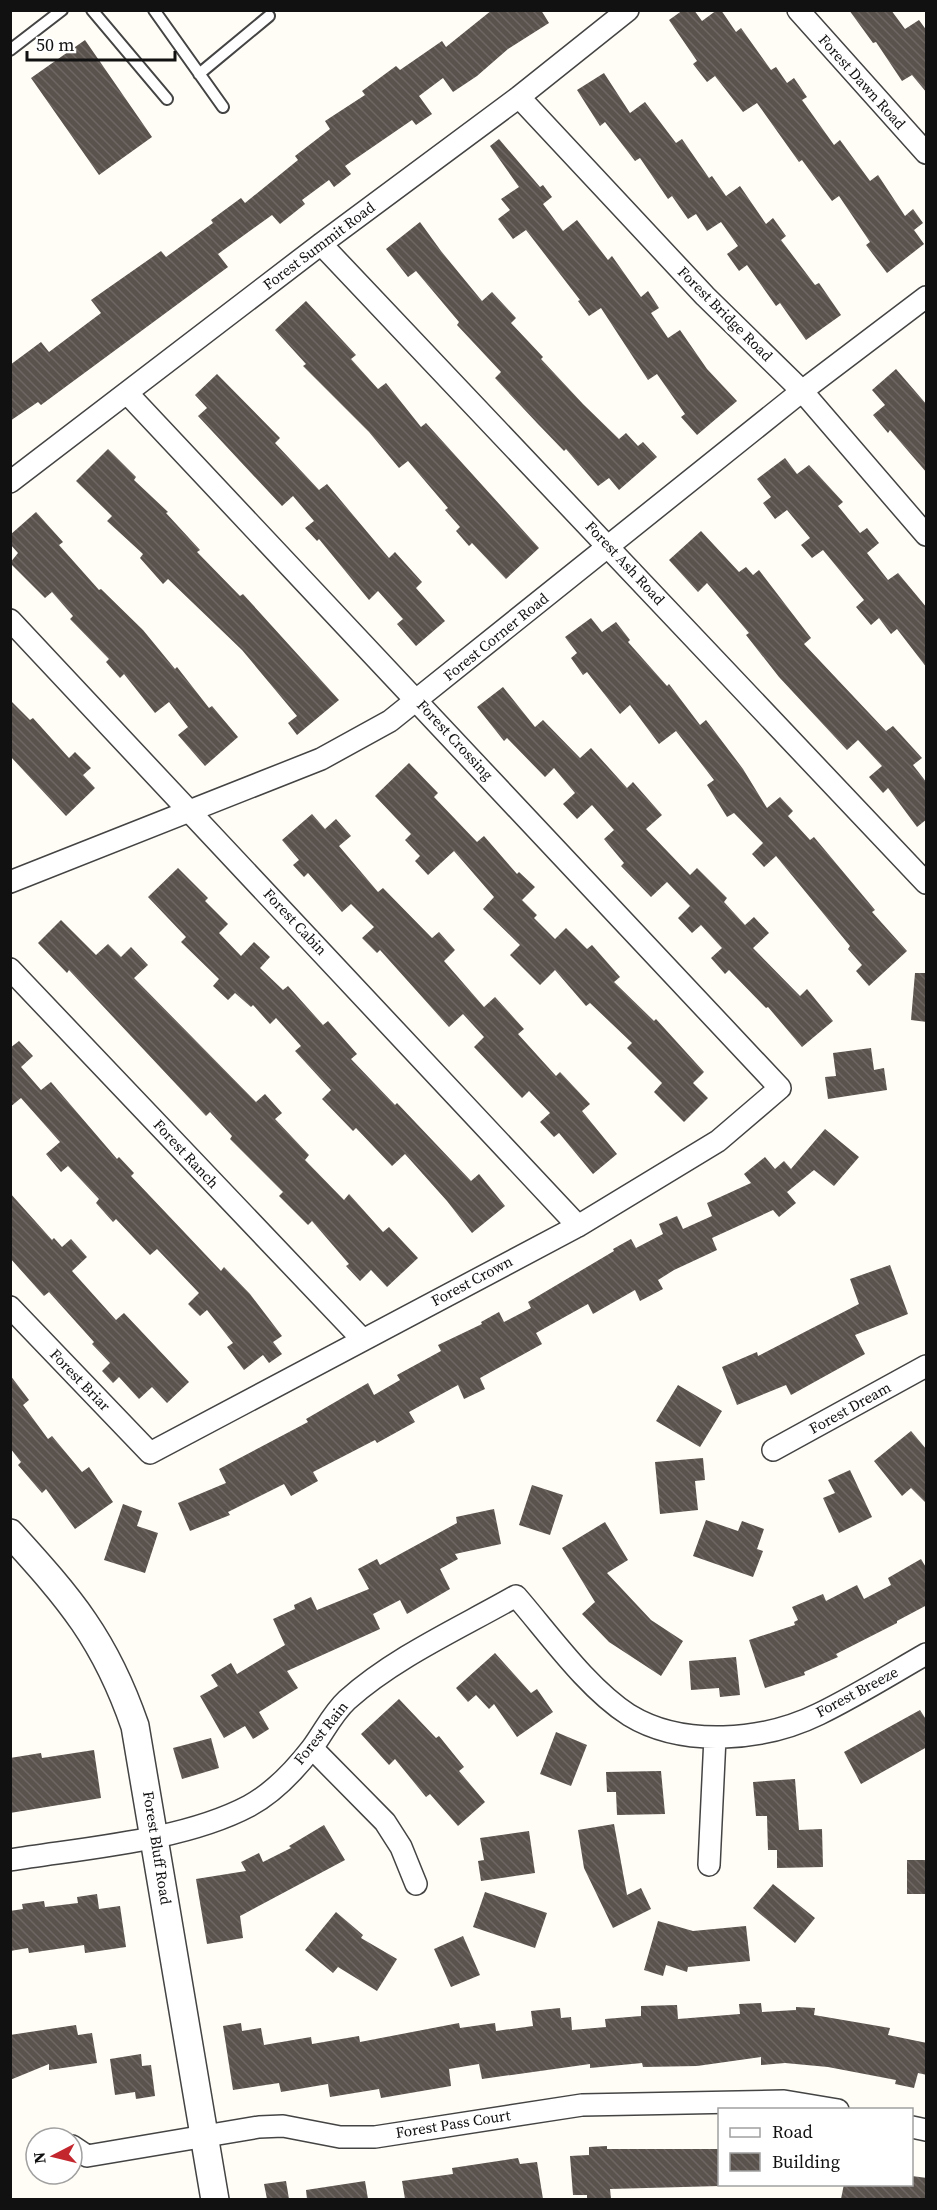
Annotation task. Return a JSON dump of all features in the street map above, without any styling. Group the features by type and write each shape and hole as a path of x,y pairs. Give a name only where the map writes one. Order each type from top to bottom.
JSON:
{"street":[{"name":"Forest Summit Road","path":"10,482 321,244 519,97 628,10"},
{"name":"Forest Dawn Road","path":"798,10 927,153"},
{"name":"Forest Bridge Road","path":"519,97 705,296 802,391 927,535"},
{"name":"Forest Ash Road","path":"321,244 927,883"},
{"name":"Forest Corner Road","path":"10,882 321,759 390,721 802,391 927,297"},
{"name":"Forest Crossing","path":"127,393 418,700 780,1088"},
{"name":"Forest Cabin","path":"10,620 193,811 578,1226"},
{"name":"Forest Ranch","path":"10,969 362,1340"},
{"name":"Forest Crown","path":"150,1453 578,1226 718,1142 780,1088"},
{"name":"Forest Briar","path":"10,1307 150,1453"},
{"name":"Forest Dream","path":"773,1450 927,1366"},
{"name":"Forest Bluff Road","path":"10,1533 64,1593 106,1655 123,1690 135,1726 215,2199"},
{"name":"Forest Rain","path":"10,1860 155,1836 207,1824 250,1805 273,1789 312,1748 344,1702 373,1678 516,1596"},
{"name":"Forest Breeze","path":"516,1596 584,1677 630,1715 674,1731 715,1737 782,1727 817,1715 927,1654"},
{"path":"709,1865 715,1737"},
{"path":"312,1748 385,1822 401,1848 416,1884"},
{"name":"Forest Pass Court","path":"84,2154 87,2156 205,2134 283,2126 340,2137 375,2137 582,2105 784,2101 831,2108"}],"lane":[{"path":"10,50 62,10"},
{"path":"92,10 167,99"},
{"path":"154,10 223,107"},
{"path":"199,74 269,16"}],"building":[{"path":"492,10 541,10 549,23 508,49 477,76 453,92 443,78 419,96 432,114 416,125 412,120 345,166 351,174 334,187 329,180 302,200 305,204 280,224 272,215 218,254 228,267 41,405 38,402 10,421 10,365 41,342 49,352 101,313 91,300 161,251 166,257 213,223 211,220 241,198 245,203 298,160 295,156 330,129 325,121 365,95 362,91 396,66 400,70 442,41 446,47"},
{"path":"683,10 694,10 702,21 717,10 721,10 736,32 741,28 771,70 776,67 787,83 794,78 807,97 802,100 834,145 840,140 870,181 878,175 905,216 913,209 923,223 914,230 924,244 887,273 866,245 870,242 839,196 832,201 802,160 799,162 757,103 743,112 715,76 707,82 693,64 697,61 669,20"},
{"path":"849,10 891,10 905,29 919,20 927,31 927,93 912,75 902,81 876,42 873,43"},
{"path":"85,40 152,137 99,175 31,78"},
{"path":"604,73 630,113 645,102 676,143 682,139 709,178 712,176 726,196 740,186 766,224 773,218 786,236 781,240 815,285 819,283 841,315 806,340 780,303 776,306 747,265 739,271 727,254 738,246 721,222 707,231 696,214 688,219 672,196 668,199 640,158 635,161 605,122 600,126 577,90"},
{"path":"499,139 540,187 543,185 552,197 543,204 563,231 577,220 608,260 612,256 641,297 648,291 659,308 651,313 668,338 680,330 707,369 737,401 697,435 681,417 685,414 657,374 648,380 601,308 589,316 578,301 580,300 526,230 513,239 498,219 510,210 501,199 519,187 490,146"},
{"path":"420,222 482,301 492,292 516,318 511,323 583,404 619,439 626,433 638,446 643,442 657,457 619,490 609,478 598,486 566,449 564,451 495,378 501,372 457,325 459,322 416,271 408,277 386,249"},
{"path":"306,301 356,355 351,359 378,389 386,383 421,427 426,423 539,548 506,579 472,543 469,546 456,531 460,527 445,510 448,508 408,461 399,468 369,432 303,366 306,364 275,330"},
{"path":"896,369 927,405 927,473 890,430 888,433 873,415 885,405 872,390"},
{"path":"217,374 280,438 275,443 319,490 327,484 389,558 395,552 422,582 416,588 445,621 416,646 397,624 403,619 378,591 369,600 319,539 317,541 305,528 314,521 293,496 282,506 198,416 207,408 195,395"},
{"path":"108,449 136,477 134,480 168,512 166,513 200,550 197,552 240,596 243,594 339,700 297,735 288,723 297,716 242,650 168,579 163,584 140,558 143,554 107,521 112,516 76,481"},
{"path":"785,458 797,474 809,465 843,502 838,506 860,533 867,528 879,543 867,553 888,580 898,573 927,608 927,668 897,629 891,634 879,618 871,625 856,607 864,600 823,550 812,558 801,545 810,538 787,510 775,519 763,503 771,497 757,479"},
{"path":"36,512 63,542 59,545 99,590 101,589 143,630 175,669 177,667 209,708 212,706 238,737 205,766 178,735 188,727 169,702 155,713 124,674 120,678 106,662 109,659 70,619 73,616 52,592 45,598 10,563 18,553 10,544 10,535"},
{"path":"701,531 739,572 746,567 753,575 759,570 811,638 804,644 886,731 893,726 922,758 913,765 927,783 927,819 917,827 888,788 883,793 869,777 882,766 858,740 847,750 779,677 746,635 749,633 707,583 698,592 669,560"},
{"path":"591,618 602,632 616,622 630,640 628,642 667,686 669,684 700,725 706,720 743,769 767,808 780,797 793,811 788,816 810,840 814,837 875,910 872,912 907,951 869,986 856,971 862,965 848,949 850,946 776,856 764,867 752,854 763,843 734,813 727,817 707,785 714,780 676,731 659,744 630,705 620,714 587,672 583,675 571,658 577,653 565,637"},
{"path":"503,687 535,727 543,720 580,758 591,748 627,788 633,782 662,815 646,829 690,875 697,868 727,898 724,902 745,925 754,917 769,933 753,948 800,996 807,989 833,1021 802,1047 768,1007 766,1008 729,970 725,974 711,958 722,948 701,925 692,933 678,918 690,906 667,882 651,897 621,866 624,863 604,839 614,830 592,805 577,819 563,804 575,793 554,768 545,777 507,738 504,741 477,707"},
{"path":"10,700 30,720 33,718 69,758 75,752 91,768 83,775 95,788 66,816 10,756"},
{"path":"409,763 438,793 434,797 477,842 484,836 517,874 519,872 535,887 522,900 537,915 534,918 555,939 566,928 587,949 592,945 620,977 614,982 654,1021 656,1019 704,1072 693,1083 708,1098 684,1122 654,1092 662,1083 627,1048 632,1043 590,1003 586,1006 555,970 540,985 510,955 520,945 483,909 494,897 454,851 428,875 415,861 420,856 405,840 411,834 375,796"},
{"path":"312,814 325,829 336,819 351,836 339,846 378,892 383,888 432,938 439,932 455,950 444,961 484,1007 495,997 524,1029 518,1034 556,1076 560,1072 590,1104 582,1111 617,1154 593,1174 559,1133 554,1137 540,1122 550,1113 529,1091 522,1098 474,1047 484,1037 463,1014 449,1027 380,950 377,953 362,938 374,927 351,904 342,912 308,873 304,877 293,865 299,860 282,840"},
{"path":"178,868 208,898 205,901 228,924 219,933 241,956 254,942 270,957 260,968 283,990 288,986 323,1025 328,1021 357,1054 351,1059 395,1105 397,1103 471,1181 479,1174 505,1206 472,1233 405,1154 392,1166 356,1128 353,1131 322,1099 331,1090 295,1051 301,1046 276,1018 270,1024 253,1005 251,1007 235,993 228,1000 213,986 219,979 181,942 186,937 148,897"},
{"path":"61,920 96,955 108,944 121,957 131,947 148,965 134,978 256,1102 265,1094 282,1113 275,1119 309,1155 305,1160 344,1200 349,1194 383,1232 389,1227 418,1258 387,1287 371,1270 360,1281 346,1266 349,1264 312,1221 308,1225 279,1196 283,1192 230,1139 232,1136 210,1112 206,1116 69,970 67,973 38,943"},
{"path":"915,973 927,973 927,1022 911,1020"},
{"path":"19,1041 33,1056 21,1067 41,1090 51,1082 117,1159 119,1157 134,1173 131,1176 221,1271 224,1267 250,1294 282,1336 273,1342 282,1354 269,1363 263,1355 244,1370 227,1347 233,1343 207,1310 200,1316 188,1304 199,1293 157,1249 150,1255 116,1219 113,1222 96,1203 99,1199 68,1166 61,1172 46,1154 60,1142 21,1098 10,1107 10,1048"},
{"path":"871,1048 874,1070 884,1068 887,1090 828,1099 825,1077 836,1076 833,1053"},
{"path":"825,1129 859,1157 834,1186 814,1170 787,1192 796,1203 779,1217 773,1210 712,1238 717,1250 658,1280 663,1289 640,1301 635,1290 593,1314 588,1304 536,1333 542,1344 480,1378 485,1389 464,1399 458,1385 409,1412 415,1422 377,1443 375,1440 313,1472 318,1481 291,1496 284,1484 228,1512 230,1515 190,1531 178,1503 226,1483 219,1469 308,1422 306,1419 368,1383 374,1395 400,1380 397,1375 441,1351 438,1345 482,1324 481,1322 499,1312 504,1322 531,1308 528,1302 614,1251 613,1249 631,1239 636,1248 663,1234 659,1224 677,1216 683,1229 712,1216 707,1203 751,1183 744,1174 765,1157 775,1169 784,1161 791,1169"},
{"path":"10,1193 52,1240 54,1238 62,1247 71,1239 87,1257 72,1271 116,1320 124,1313 189,1382 167,1403 152,1387 139,1399 119,1377 113,1383 102,1371 110,1363 92,1344 94,1342 49,1292 44,1296 10,1258"},
{"path":"890,1265 908,1314 855,1335 865,1354 791,1395 786,1385 737,1405 722,1367 757,1352 758,1356 859,1304 850,1279"},
{"path":"10,1375 29,1400 23,1405 48,1439 52,1436 82,1472 89,1467 113,1502 75,1529 46,1489 42,1493 18,1465 21,1462 10,1448"},
{"path":"678,1385 722,1411 700,1447 656,1421"},
{"path":"911,1431 927,1450 927,1504 911,1488 902,1496 874,1461"},
{"path":"703,1458 705,1480 695,1481 698,1510 660,1514 655,1462"},
{"path":"850,1470 872,1517 839,1533 823,1498 835,1493 828,1480"},
{"path":"532,1485 563,1495 550,1535 519,1525"},
{"path":"123,1504 142,1511 137,1526 158,1533 145,1573 104,1560"},
{"path":"494,1509 501,1544 455,1554 458,1559 440,1569 450,1589 407,1614 400,1600 373,1614 380,1629 287,1671 298,1688 259,1712 269,1729 253,1739 245,1726 224,1738 200,1696 218,1686 211,1675 231,1663 237,1674 285,1645 273,1619 295,1609 294,1605 311,1597 317,1610 369,1589 358,1569 377,1559 380,1565 457,1523 456,1517"},
{"path":"706,1520 738,1531 742,1521 764,1529 757,1549 763,1551 753,1577 693,1556"},
{"path":"605,1522 628,1560 607,1573 651,1620 683,1641 661,1676 609,1642 582,1614 595,1602 562,1548"},
{"path":"921,1559 927,1569 927,1605 836,1654 838,1657 804,1672 805,1675 765,1688 749,1640 795,1625 794,1622 798,1620 792,1607 823,1594 826,1601 857,1585 864,1599 891,1585 888,1578"},
{"path":"495,1653 531,1693 537,1689 553,1712 517,1737 494,1704 489,1709 476,1695 468,1702 456,1688"},
{"path":"736,1657 740,1695 720,1697 719,1688 691,1690 689,1661"},
{"path":"399,1699 436,1738 439,1736 464,1767 459,1771 485,1802 458,1826 430,1794 426,1797 395,1759 389,1765 361,1734"},
{"path":"920,1710 927,1721 927,1747 861,1784 844,1752"},
{"path":"556,1732 587,1745 571,1786 540,1774"},
{"path":"211,1738 219,1768 182,1779 173,1748"},
{"path":"94,1750 101,1798 10,1813 10,1758 41,1753 42,1758"},
{"path":"661,1771 665,1814 617,1815 616,1792 607,1792 606,1772"},
{"path":"795,1779 799,1830 822,1829 823,1867 777,1868 777,1850 768,1850 767,1816 756,1816 753,1782"},
{"path":"614,1824 627,1895 641,1888 651,1909 613,1928 584,1868 578,1830"},
{"path":"324,1825 345,1860 240,1916 243,1938 207,1944 196,1879 246,1871 241,1862 259,1853 263,1862 291,1848 289,1846"},
{"path":"529,1831 535,1873 481,1881 478,1861 484,1860 480,1838"},
{"path":"907,1860 927,1860 927,1894 907,1894"},
{"path":"773,1884 815,1918 795,1943 753,1908"},
{"path":"485,1892 547,1913 535,1948 473,1927"},
{"path":"97,1894 99,1909 120,1906 126,1947 85,1953 84,1945 29,1953 28,1948 10,1951 10,1911 23,1909 22,1904 44,1901 45,1907 78,1903 77,1897"},
{"path":"336,1912 363,1935 361,1938 397,1959 377,1991 338,1967 333,1973 305,1950"},
{"path":"658,1921 693,1931 746,1926 750,1961 688,1967 687,1972 666,1965 663,1976 644,1970"},
{"path":"463,1936 480,1975 451,1987 434,1949"},
{"path":"761,2003 762,2012 796,2010 796,2007 815,2008 814,2015 890,2028 888,2035 927,2043 927,2075 918,2073 914,2088 895,2084 896,2080 828,2067 785,2063 761,2065 761,2057 697,2066 643,2067 642,2063 590,2068 590,2064 482,2079 479,2064 449,2069 451,2086 381,2098 379,2089 330,2097 328,2084 281,2092 279,2083 233,2090 223,2026 241,2023 242,2031 261,2028 264,2045 311,2037 312,2044 359,2036 360,2042 459,2023 460,2028 495,2023 496,2031 533,2026 531,2011 560,2008 561,2018 571,2017 572,2030 606,2027 605,2019 641,2016 641,2006 677,2005 678,2019 740,2014 739,2004"},
{"path":"76,2025 78,2035 92,2033 97,2063 49,2070 49,2064 10,2080 10,2035"},
{"path":"141,2054 142,2066 151,2065 155,2096 136,2099 135,2092 115,2095 110,2059"},
{"path":"589,2147 718,2149 718,2186 720,2186 610,2189 611,2199 587,2199 587,2195 573,2195 570,2156 589,2155"},
{"path":"518,2158 520,2164 537,2162 543,2199 405,2199 402,2181 453,2174 452,2168"},
{"path":"913,2176 927,2178 927,2199 841,2199 844,2186 913,2186"},
{"path":"286,2181 289,2199 267,2199 264,2184"},
{"path":"365,2181 368,2199 307,2199 306,2190"}]}
